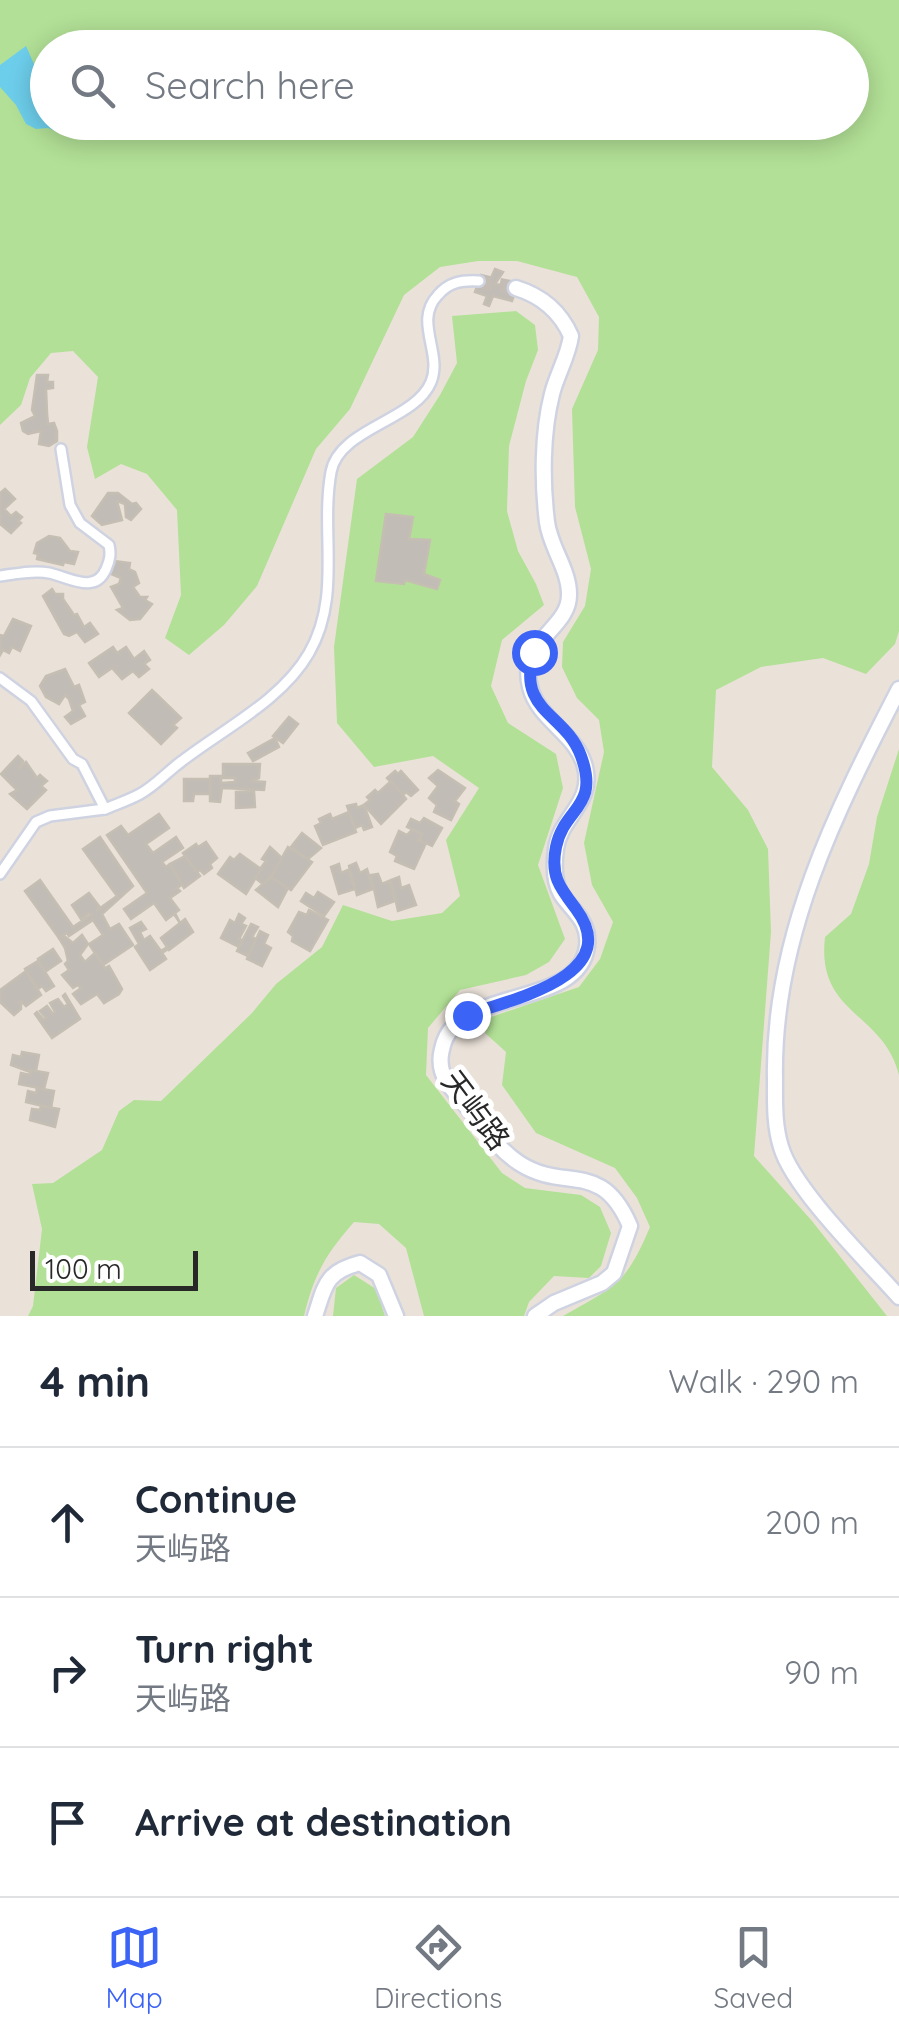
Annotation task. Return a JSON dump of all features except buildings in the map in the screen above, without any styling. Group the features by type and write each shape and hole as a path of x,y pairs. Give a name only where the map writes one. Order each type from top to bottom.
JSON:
{"street":[{"path":"0,874 36,822 50,816 105,809 143,793 284,686 309,652 326,612 331,468 353,440 394,416 431,383 429,304 444,288 461,280 479,281"},
{"name":"天屿路","path":"516,288 535,294 554,309 571,336 552,394 546,443 548,526 564,566 570,596 563,617 540,640 529,668 530,689 542,709 579,749 585,768 588,787 581,806 562,830 556,848 556,878 562,895 585,927 587,946 580,965 563,980 467,1015 449,1029 439,1058 442,1076 496,1144 535,1171 586,1180 610,1193 630,1226 614,1273 602,1283 554,1302 535,1316"},
{"path":"0,576 45,572 86,584 97,582 105,572 111,554 109,545 80,523 70,505 60,450"},
{"path":"0,678 31,701 74,760 82,764 105,809"},
{"path":"899,689 848,787 803,895 774,1046 781,1150 812,1200 899,1297"},
{"path":"315,1316 325,1283 342,1268 360,1263 379,1275 396,1316"}],"green space":[{"path":"0,0 899,0 899,631 895,644 866,674 823,658 761,667 716,690 712,767 748,810 768,849 771,932 754,1156 812,1221 887,1316 563,1316 617,1282 634,1261 650,1227 637,1198 615,1168 536,1133 502,1085 506,1052 485,1033 491,1017 579,987 600,959 613,922 592,885 584,843 604,752 599,720 577,698 562,667 563,642 585,606 591,569 575,507 572,409 598,350 599,317 577,277 517,261 478,261 440,267 404,295 350,409 316,449 257,586 224,625 189,655 165,638 181,595 177,510 147,474 121,464 95,479 87,447 98,377 73,351 51,353 30,378 21,405 0,425"},
{"path":"516,311 535,325 538,350 509,446 507,511 518,551 544,605 502,640 491,686 508,723 556,754 563,788 538,865 565,939 549,962 526,975 460,990 428,1028 426,1075 502,1173 525,1188 581,1195 600,1207 611,1233 601,1266 589,1278 554,1276 529,1302 524,1316 424,1316 406,1248 379,1224 354,1222 322,1265 304,1316 28,1316 33,1306 42,1229 32,1184 53,1183 102,1150 119,1111 134,1100 161,1101 252,1013 276,984 322,947 343,905 392,921 442,913 460,896 446,840 479,788 433,756 374,767 337,723 334,647 357,479 413,437 440,395 457,363 452,316"},
{"path":"899,749 899,1075 879,1037 840,998 831,982 825,963 825,937 851,914 869,864 877,817"},
{"path":"354,1275 376,1289 385,1316 333,1316 336,1288"}],"water":[{"path":"26,46 30,55 30,126 0,87 0,65"}],"tunnel":[{"path":"479,281 516,288"}],"route":[{"path":"467,1015 563,980 580,965 587,946 585,927 562,895 556,878 556,848 562,830 581,806 588,787 585,768 579,749 542,709 530,689 529,668 534,652"}]}
